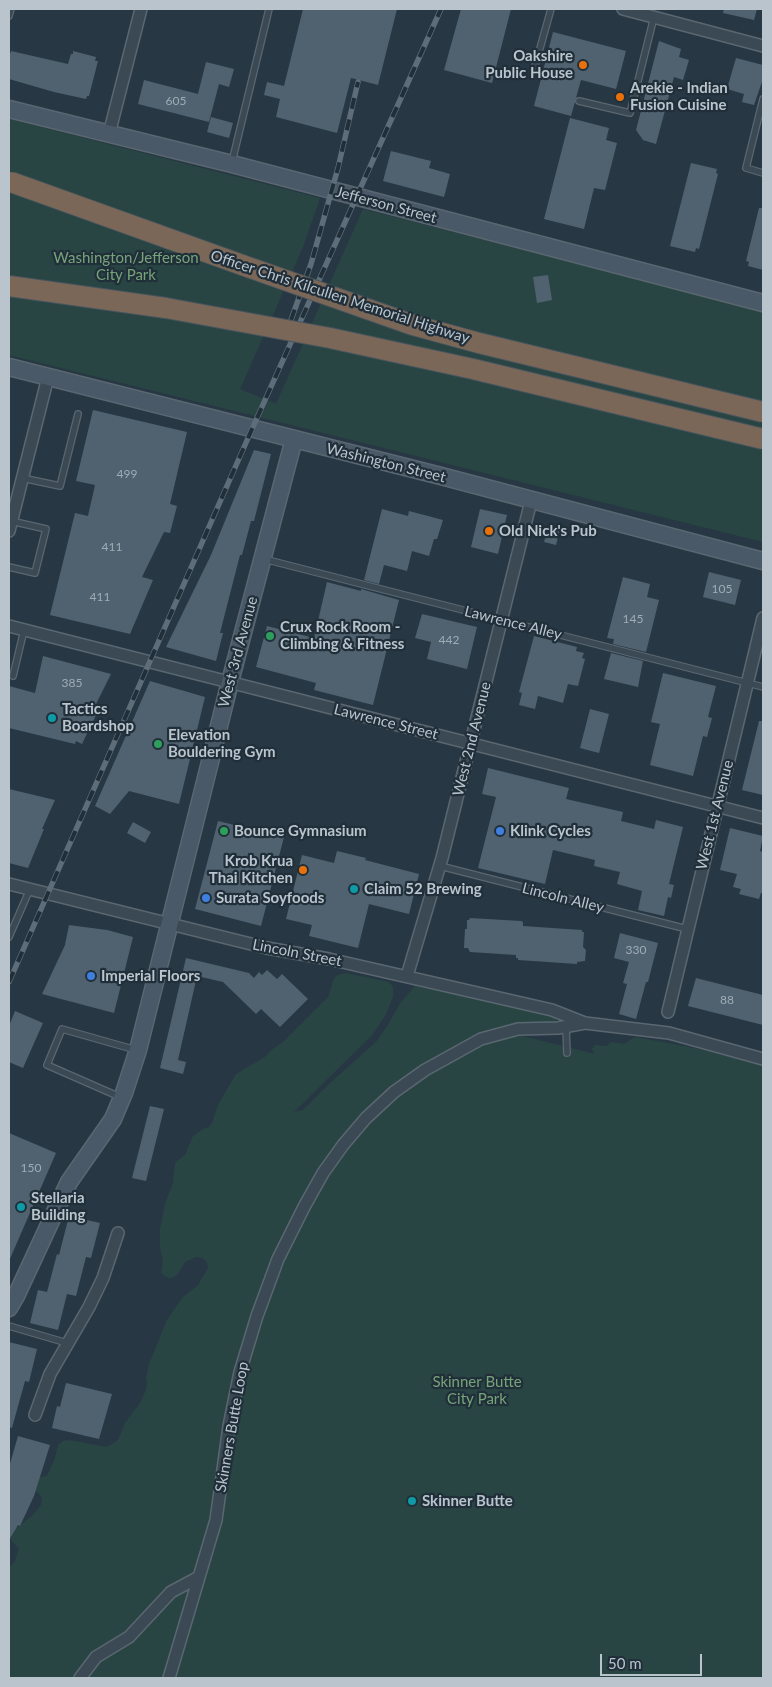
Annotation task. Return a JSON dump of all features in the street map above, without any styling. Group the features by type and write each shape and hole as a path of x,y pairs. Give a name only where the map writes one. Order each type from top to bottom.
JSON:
{"highway":[{"name":"Officer Chris Kilcullen Memorial Highway","path":"11,182 253,270 413,325 489,346 763,412"},
{"name":"Officer Chris Kilcullen Memorial Highway","path":"9,286 166,308 330,338 473,369 763,439"}],"street":[{"path":"109,134 140,9"},
{"path":"624,9 655,13 763,46"},
{"name":"Jefferson Street","path":"9,109 232,164 763,303"},
{"name":"Washington Street","path":"9,367 763,561"},
{"path":"10,526 48,377"},
{"name":"West 3rd Avenue","path":"9,1308 69,1182 108,1125 122,1098 138,1050 230,682 294,439"},
{"name":"West 2nd Avenue","path":"407,976 440,866 532,501"},
{"name":"West 1st Avenue","path":"668,1012 716,806 763,618"},
{"name":"Lawrence Street","path":"9,626 763,818"},
{"name":"Lincoln Street","path":"9,884 267,948 329,959 552,1010 585,1023"},
{"name":"Skinners Butte Loop","path":"169,1678 216,1520 229,1426 240,1372 256,1316 278,1259 323,1173 366,1118 394,1092 425,1070 481,1039 508,1030 566,1027 585,1023 669,1033 763,1059"},
{"path":"36,1414 50,1374 89,1307 103,1278 118,1233"},
{"path":"80,1678 96,1657 129,1637 171,1592 199,1577"}],"lane":[{"path":"9,16 11,9"},
{"path":"232,164 270,9"},
{"path":"536,66 550,9"},
{"path":"579,101 630,113 655,13"},
{"path":"763,99 746,168 763,173"},
{"path":"22,478 60,486 78,414"},
{"path":"9,567 35,573 46,529 10,526"},
{"name":"Lawrence Alley","path":"263,559 763,687"},
{"path":"12,676 24,630"},
{"name":"Lincoln Alley","path":"440,866 687,929"},
{"path":"9,937 30,889"},
{"path":"566,1027 567,1053"},
{"path":"122,1098 47,1065 62,1029 138,1050"},
{"path":"9,1326 67,1343"}],"green space":[{"name":"Washington/Jefferson City Park","path":"9,119 320,198 303,247 240,389 276,404 363,209 763,311 763,542 9,355"},
{"name":"Skinner Butte City Park","path":"346,973 389,982 393,987 393,997 386,1014 373,1034 294,1112 303,1110 376,1042 401,1002 415,986 536,1010 557,1017 556,1024 510,1024 494,1029 595,1054 592,1049 595,1045 607,1046 611,1042 624,1044 635,1037 716,1052 763,1065 763,1678 9,1678 9,1568 15,1561 19,1549 11,1540 9,1531 12,1527 18,1527 33,1515 41,1505 42,1498 38,1492 26,1490 29,1474 41,1477 47,1476 55,1458 58,1445 63,1441 69,1440 107,1447 118,1440 125,1423 140,1403 146,1390 149,1364 167,1320 182,1298 198,1285 208,1268 207,1262 202,1258 196,1257 185,1262 178,1274 172,1278 166,1277 161,1273 163,1260 160,1248 160,1229 165,1204 173,1183 175,1163 185,1155 193,1136 209,1127 212,1123 219,1103 236,1074 265,1057 283,1042 328,997 334,979 338,975"}],"building":[{"path":"303,9 397,9 378,85 351,78 337,133 276,117 280,99 264,95 267,82 284,86"},
{"path":"461,9 511,9 492,83 444,70"},
{"path":"724,9 757,9 754,20 723,13"},
{"name":"Oakshire Public House","path":"553,32 626,51 616,89 581,80 571,116 534,106"},
{"path":"659,41 681,49 679,57 689,60 683,80 674,77 656,144 643,140 636,130"},
{"path":"11,51 68,64 73,51 96,57 95,61 98,61 89,96 86,99 9,79 9,52 11,53"},
{"path":"736,58 763,65 763,79 754,105 742,102 744,94 727,89"},
{"path":"206,62 234,69 229,87 219,84 209,122 138,104 144,80 198,94"},
{"path":"211,117 233,123 229,138 207,132"},
{"path":"570,118 609,128 606,140 617,143 605,190 594,188 584,229 544,219"},
{"path":"391,151 431,161 429,168 450,174 444,197 383,181"},
{"path":"691,163 717,169 716,173 718,174 699,249 696,248 695,252 670,246"},
{"path":"759,208 763,208 763,270 748,266 749,262 746,261"},
{"path":"548,275 552,300 537,303 533,277"},
{"path":"93,410 187,432 170,504 177,506 170,533 164,532 142,577 153,580 130,634 50,615 75,513 88,516 95,485 76,481"},
{"path":"254,450 271,454 254,521 251,521 242,555 240,555 220,633 223,633 216,661 166,647 211,555"},
{"path":"382,509 408,516 409,511 443,520 437,539 434,539 429,556 412,551 407,571 384,565 379,584 364,580"},
{"name":"Old Nick's Pub","path":"480,509 507,515 498,554 471,547"},
{"path":"549,526 560,529 556,545 544,542"},
{"path":"709,572 741,580 735,605 703,597"},
{"path":"623,577 650,584 647,597 659,600 646,652 613,644 614,639 607,638"},
{"path":"327,582 399,600 373,705 314,690 316,683 256,667 267,626 314,638"},
{"path":"422,614 477,627 467,669 427,659 431,642 415,638"},
{"path":"534,636 577,647 576,651 584,653 582,658 585,659 578,686 568,684 563,703 538,696 535,709 519,705 522,693 519,692"},
{"path":"611,653 643,661 638,687 604,679"},
{"path":"43,656 111,674 94,708 99,709 82,744 76,741 75,744 9,728 9,686 35,693"},
{"path":"663,673 716,686 708,717 712,718 707,737 703,736 693,776 650,765 660,724 651,722"},
{"name":"Elevation Bouldering Gym","path":"150,681 205,697 179,804 129,791 110,814 95,806"},
{"path":"590,709 609,714 599,753 580,748"},
{"path":"759,721 763,721 763,795 742,790"},
{"path":"488,768 569,788 566,799 623,812 621,821 654,829 656,820 683,827 669,884 674,885 671,898 668,897 664,916 638,910 642,891 617,884 620,872 594,866 595,860 553,850 545,884 478,868 496,797 482,794"},
{"path":"9,789 55,800 28,868 9,863"},
{"path":"218,821 284,837 261,926 195,909"},
{"path":"133,822 151,832 145,843 127,833"},
{"path":"730,828 763,836 760,851 763,852 763,893 761,893 759,899 739,894 741,889 733,887 737,874 720,870"},
{"name":"Claim 52 Brewing","path":"337,851 419,874 409,914 369,904 358,948 309,936 312,925 286,919 302,855 334,863"},
{"path":"470,918 521,921 523,926 582,930 584,932 583,947 586,950 585,961 577,962 577,964 518,960 516,955 470,952 468,948 464,948 465,929 467,929 467,920"},
{"path":"69,925 107,930 133,937 114,1013 42,994 65,945"},
{"path":"620,933 658,943 636,1019 619,1014 627,984 623,983 629,962 614,958"},
{"path":"186,958 249,973 254,978 259,972 262,975 267,970 277,979 282,974 308,999 280,1027 261,1009 256,1014 223,982 197,976 178,1060 186,1062 183,1074 160,1068"},
{"path":"696,978 763,995 763,1025 688,1006"},
{"path":"15,1011 43,1023 23,1068 9,1062 9,1026"},
{"path":"150,1106 164,1109 146,1181 132,1178"},
{"name":"Stellaria Building","path":"9,1133 56,1153 9,1261"},
{"path":"73,1217 100,1223 91,1258 86,1257 76,1296 67,1294 58,1330 30,1323 38,1290 47,1292 68,1220 72,1221"},
{"path":"9,1342 37,1349 29,1382 25,1381 12,1428 9,1427"},
{"path":"66,1383 112,1394 99,1439 52,1428 57,1406 60,1407"},
{"path":"18,1436 50,1445 34,1496 20,1526 18,1525 9,1540 9,1467"}],"railway":[{"path":"9,982 252,429 441,9"},
{"path":"291,320 311,264 338,168 358,82"}],"place":[{"name":"Oakshire Public House","path":"583,65"},
{"name":"Arekie - Indian Fusion Cuisine","path":"620,97"},
{"name":"Old Nick's Pub","path":"489,531"},
{"name":"Crux Rock Room - Climbing & Fitness","path":"270,636"},
{"name":"Tactics Boardshop","path":"52,718"},
{"name":"Elevation Bouldering Gym","path":"158,744"},
{"name":"Bounce Gymnasium","path":"224,831"},
{"name":"Klink Cycles","path":"500,831"},
{"name":"Krob Krua Thai Kitchen","path":"303,870"},
{"name":"Claim 52 Brewing","path":"354,889"},
{"name":"Surata Soyfoods","path":"206,898"},
{"name":"Imperial Floors","path":"91,976"},
{"name":"Stellaria Building","path":"21,1207"},
{"name":"Skinner Butte","path":"412,1501"}]}
